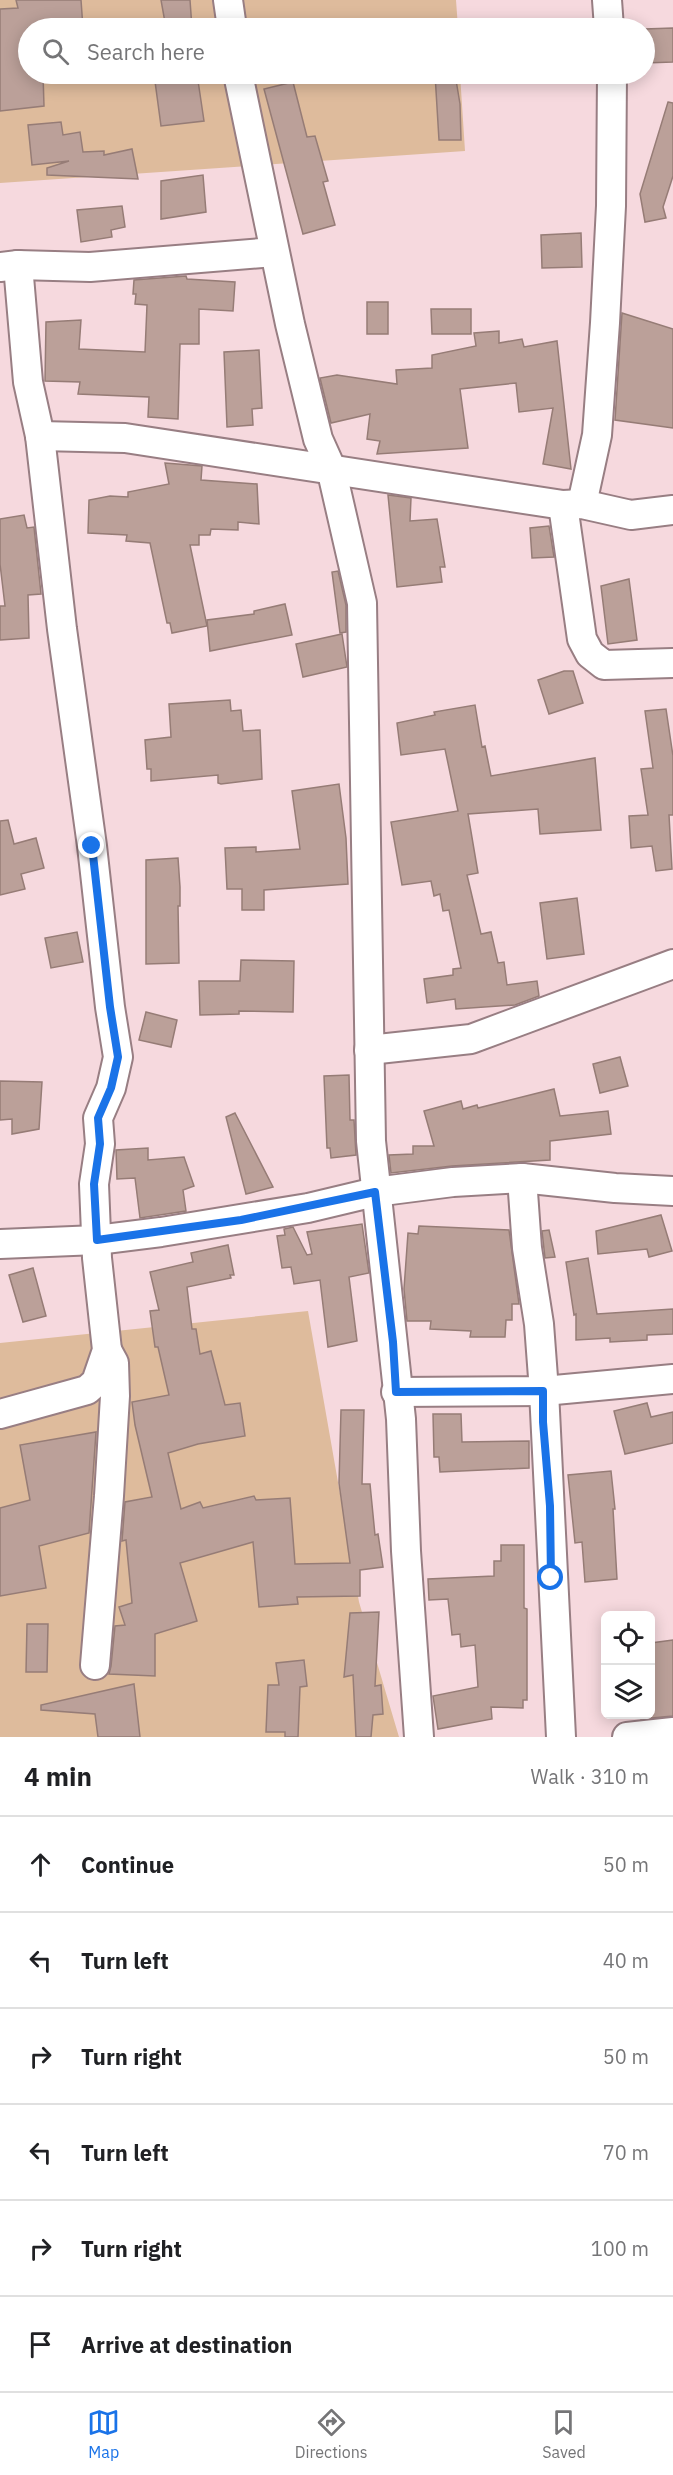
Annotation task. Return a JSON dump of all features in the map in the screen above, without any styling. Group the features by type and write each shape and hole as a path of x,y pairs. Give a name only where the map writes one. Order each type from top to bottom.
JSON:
{"street":[{"path":"228,0 231,18"},
{"path":"607,0 608,18"},
{"path":"240,84 274,252 318,439 331,468 362,603 371,1141 393,1342 396,1392 401,1419 406,1551 419,1737"},
{"path":"612,84 611,206 597,435 573,505 582,639 590,654 604,665 673,663"},
{"path":"95,1665 115,1396 114,1363 107,1350 94,1184 100,1144 98,1118 111,1088 118,1057 62,629 40,436 28,381 9,266 90,267 274,252"},
{"path":"40,436 125,438 631,515 673,510"},
{"path":"369,1050 471,1039 673,964"},
{"path":"0,1244 97,1240 241,1220 375,1192 453,1182 522,1178 615,1188 673,1191"},
{"path":"522,1178 527,1248 538,1324 543,1391 561,1737"},
{"path":"87,1390 96,1382 107,1350"},
{"path":"396,1392 543,1391 673,1379"},
{"path":"0,1414 87,1390 101,1389 115,1396"},
{"path":"627,1737 673,1732"}],"shaded area":[{"path":"0,0 456,0 457,18 18,18 18,84 461,84 465,151 0,183"},
{"path":"308,1311 359,1602 399,1737 0,1737 0,1343"}],"building":[{"path":"16,0 81,0 82,18 18,18 18,84 43,84 44,106 0,111 0,9 18,8"},
{"path":"161,0 190,0 191,18 164,18"},
{"path":"673,28 673,62 655,63 655,29"},
{"path":"155,84 198,84 204,121 161,126"},
{"path":"294,84 307,137 315,136 328,181 323,182 335,225 303,234 264,89"},
{"path":"436,84 457,84 461,140 439,140"},
{"path":"668,102 673,103 673,176 663,207 666,218 645,222 640,194"},
{"path":"61,122 63,135 80,132 83,152 104,151 104,155 132,149 138,179 47,175 47,168 69,161 32,165 28,125"},
{"path":"203,175 206,212 161,219 161,181"},
{"path":"122,206 125,227 111,230 112,237 81,242 77,210"},
{"path":"581,233 582,267 542,268 541,235"},
{"path":"186,276 187,279 235,282 233,311 199,309 199,344 180,344 178,419 148,417 149,397 78,394 80,382 45,381 46,322 81,320 79,349 145,352 147,305 135,304 134,280"},
{"path":"367,302 388,302 388,334 367,334"},
{"path":"431,309 471,309 471,334 432,334"},
{"path":"622,313 673,329 673,428 615,420"},
{"path":"499,331 499,343 522,339 524,347 557,341 571,469 543,464 553,408 519,412 516,383 460,389 468,448 377,454 380,441 367,439 370,414 331,423 320,378 337,375 397,384 396,370 432,368 432,355 476,346 474,333"},
{"path":"259,350 262,408 252,409 253,425 227,427 224,352"},
{"path":"165,463 202,466 201,480 257,484 259,524 238,522 238,530 211,529 210,535 199,535 199,545 190,545 207,626 172,633 170,623 167,623 150,543 126,541 127,535 88,533 89,500 110,496 128,497 128,492 169,484"},
{"path":"388,495 411,498 410,521 437,519 445,567 440,567 442,582 397,587"},
{"path":"24,515 27,528 34,527 41,594 28,595 29,638 0,640 0,606 5,606 0,564 0,519"},
{"path":"549,526 554,557 532,558 530,528"},
{"path":"338,571 346,605 346,632 340,633 332,572"},
{"path":"629,579 637,640 608,644 601,586"},
{"path":"285,604 292,635 210,651 207,620 254,614 254,611"},
{"path":"342,634 347,667 303,677 296,644"},
{"path":"564,671 573,671 583,703 549,714 538,680"},
{"path":"230,700 231,711 241,710 243,731 260,730 262,779 221,784 218,783 218,775 151,781 151,769 147,769 145,740 171,737 169,704"},
{"path":"475,705 482,747 485,746 491,776 595,758 601,830 540,834 538,809 468,814 478,873 467,875 481,934 491,932 498,963 504,962 507,985 537,981 539,996 515,1005 456,1009 455,999 427,1003 424,979 453,975 453,969 461,968 449,910 443,911 440,894 434,896 431,881 402,885 391,822 458,811 445,749 401,755 397,723 435,715 434,712"},
{"path":"666,709 673,756 673,815 669,815 672,869 656,871 652,846 631,848 629,816 648,815 641,769 653,768 645,711"},
{"path":"339,784 346,838 348,884 264,890 264,910 242,910 242,889 227,889 225,848 256,847 256,852 300,849 292,791"},
{"path":"8,820 14,844 36,838 44,868 21,874 25,889 0,895 0,821"},
{"path":"178,858 179,963 146,964 146,860"},
{"path":"577,898 584,954 547,959 540,903"},
{"path":"77,932 83,962 51,968 45,938"},
{"path":"241,960 294,961 293,1012 239,1011 239,1014 200,1015 199,981 240,981"},
{"path":"146,1012 177,1020 171,1047 139,1040"},
{"path":"620,1057 628,1086 600,1093 593,1064"},
{"path":"349,1075 350,1120 354,1120 356,1155 331,1158 330,1148 327,1148 324,1076"},
{"path":"0,1081 42,1082 39,1129 12,1134 12,1119 0,1120"},
{"path":"554,1089 560,1116 608,1111 611,1134 550,1141 550,1160 452,1166 391,1173 389,1155 413,1154 413,1146 434,1146 424,1111 461,1101 463,1109 477,1105 478,1108"},
{"path":"235,1113 273,1187 246,1194 226,1117"},
{"path":"148,1148 148,1160 184,1157 194,1186 183,1190 186,1211 140,1218 135,1178 117,1179 116,1150"},
{"path":"661,1215 672,1251 649,1257 647,1249 598,1254 596,1231"},
{"path":"362,1224 369,1273 349,1277 357,1341 328,1347 320,1280 294,1284 291,1267 282,1268 277,1236 285,1235 284,1229 293,1227 307,1255 312,1254 307,1232"},
{"path":"419,1226 509,1230 519,1304 512,1304 512,1320 506,1320 505,1337 470,1337 471,1331 430,1329 431,1321 407,1321 404,1289 408,1233 418,1234"},
{"path":"549,1230 555,1257 545,1258 542,1231"},
{"path":"228,1245 234,1275 230,1275 231,1278 187,1287 192,1329 196,1329 200,1354 211,1351 225,1405 240,1403 245,1436 198,1444 168,1453 181,1509 200,1502 203,1508 254,1496 256,1500 290,1498 295,1564 350,1563 339,1483 341,1410 364,1410 362,1484 370,1484 375,1535 378,1534 383,1567 360,1570 360,1596 297,1597 298,1604 259,1607 253,1542 180,1563 197,1621 155,1634 155,1676 109,1674 115,1626 125,1625 119,1607 132,1603 126,1540 122,1541 125,1502 152,1497 135,1425 132,1402 169,1395 158,1347 155,1347 150,1311 159,1310 150,1272 193,1262 191,1253"},
{"path":"588,1258 597,1314 673,1309 673,1334 647,1335 647,1340 610,1342 610,1338 576,1340 576,1314 574,1315 566,1262"},
{"path":"33,1268 46,1316 23,1322 9,1275"},
{"path":"647,1403 651,1417 673,1412 673,1443 625,1454 614,1411"},
{"path":"433,1414 461,1414 462,1442 529,1441 529,1468 440,1472 439,1457 434,1457"},
{"path":"96,1432 89,1533 39,1546 46,1588 0,1596 0,1508 30,1500 20,1445"},
{"path":"611,1471 615,1509 613,1509 617,1579 585,1582 582,1542 575,1543 568,1475"},
{"path":"501,1545 524,1545 527,1700 523,1700 523,1708 491,1707 492,1719 438,1729 433,1696 478,1687 475,1645 461,1647 460,1634 452,1635 448,1599 429,1600 428,1579 494,1576 494,1561 501,1561"},
{"path":"379,1612 375,1686 381,1685 383,1714 373,1715 371,1737 356,1737 353,1675 344,1677 350,1613"},
{"path":"27,1624 48,1624 47,1672 26,1672"},
{"path":"673,1640 673,1716 655,1718 655,1642"},
{"path":"304,1660 307,1686 300,1687 298,1737 285,1737 285,1732 266,1732 268,1685 279,1685 276,1663"},
{"path":"134,1684 140,1737 98,1737 95,1714 41,1710 41,1705"}],"route":[{"path":"92,846 110,1007 118,1057 111,1088 98,1118 100,1144 94,1184 97,1240 241,1220 308,1208 375,1192 393,1342 396,1392 543,1391 543,1422 550,1506 551,1578"}]}
